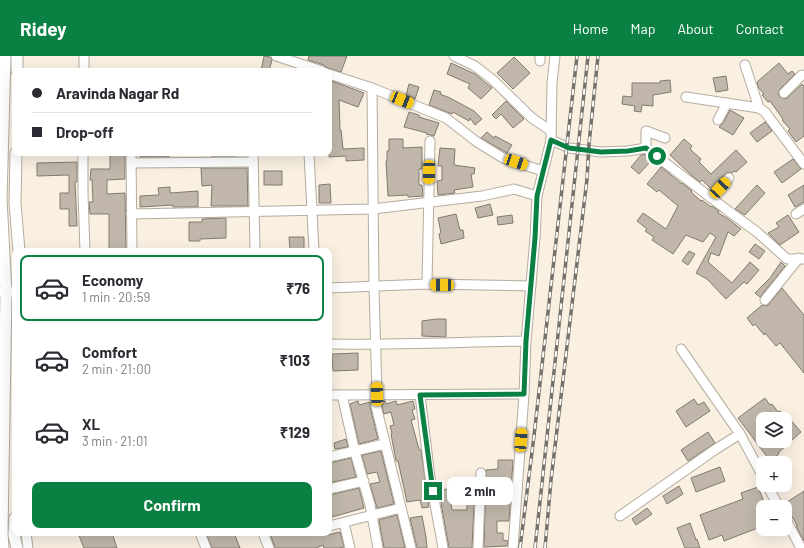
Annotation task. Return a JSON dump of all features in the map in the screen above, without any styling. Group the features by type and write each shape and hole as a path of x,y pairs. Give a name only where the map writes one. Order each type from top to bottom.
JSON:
{"main road":[{"path":"3,548 2,466 7,292 0,199 5,56"},
{"path":"17,56 18,68"},
{"path":"16,156 14,203 19,248"},
{"path":"14,536 17,548"}],"street":[{"path":"84,56 84,68"},
{"path":"276,56 313,68"},
{"path":"454,56 475,66 493,80 551,136 569,148 601,152 628,151 646,148 757,232 787,259 802,259"},
{"path":"512,548 537,196 551,136 552,83 555,56"},
{"path":"745,65 759,108"},
{"path":"784,93 801,74"},
{"path":"332,75 372,88 446,118 477,142 503,158 543,170"},
{"path":"372,88 376,406 411,548"},
{"path":"686,97 759,108 765,112 804,164"},
{"path":"718,120 727,103"},
{"path":"646,148 646,131 664,138"},
{"path":"427,284 430,141"},
{"path":"83,156 85,248"},
{"path":"131,156 132,248"},
{"path":"309,156 314,248"},
{"path":"131,163 253,157 255,248"},
{"path":"711,198 729,178"},
{"path":"132,214 373,209 482,196 514,189 537,196"},
{"path":"796,214 804,208"},
{"path":"765,300 802,259"},
{"path":"332,288 427,284 531,286"},
{"path":"332,344 375,345 526,341"},
{"path":"681,349 740,434 756,464"},
{"path":"332,396 377,394 524,394"},
{"path":"342,395 355,452 364,482 378,548"},
{"path":"420,395 430,476 443,548"},
{"path":"620,516 740,434"},
{"path":"332,456 385,444"},
{"path":"478,548 481,472"},
{"path":"332,488 364,482"},
{"path":"332,525 401,508"},
{"path":"344,523 350,548"},
{"path":"792,531 801,548"},
{"path":"26,536 28,548"},
{"path":"201,536 206,548"},
{"path":"264,536 269,548"}],"building":[{"path":"264,56 270,57 272,60 270,68 262,68"},
{"path":"309,56 347,56 341,72 308,60"},
{"path":"514,57 530,73 513,89 497,73"},
{"path":"451,63 475,74 492,88 481,99 468,88 470,84 447,74"},
{"path":"779,63 788,74 792,71 795,74 780,89 778,94 780,97 786,99 802,84 804,86 804,136 796,142 788,131 790,129 782,120 783,119 770,101 768,102 762,95 764,94 758,87 757,82"},
{"path":"726,76 728,90 716,92 713,78"},
{"path":"670,80 671,92 653,95 653,106 642,105 641,112 634,111 635,106 622,104 623,96 632,97 632,83 660,83 660,81"},
{"path":"332,81 364,93 358,107 339,100 340,130 343,149 364,148 364,160 346,161 346,156 329,157 332,156"},
{"path":"409,84 419,87 415,99 406,95"},
{"path":"434,90 441,92 440,94 474,111 482,119 475,125 470,118 469,121 453,112 452,114 429,105"},
{"path":"506,101 524,119 513,128 501,114 496,119 492,115"},
{"path":"730,110 744,118 733,135 719,127"},
{"path":"409,112 419,115 419,117 439,123 434,136 404,127"},
{"path":"765,122 772,131 757,142 750,133"},
{"path":"487,132 494,138 495,136 512,145 507,153 481,138"},
{"path":"389,139 403,139 403,148 422,147 422,169 419,169 419,185 422,185 423,196 388,196 386,161 387,151 389,151"},
{"path":"684,139 692,146 690,149 701,159 699,162 711,174 736,150 747,162 736,172 728,172 725,174 711,189 702,180 700,182 691,175 670,155"},
{"path":"440,148 455,149 454,165 475,168 474,174 471,174 473,187 454,190 455,193 438,195 437,181 442,180 442,166 438,166"},
{"path":"644,154 651,161 639,174 631,167 641,155"},
{"path":"110,156 125,156 125,179 107,180 107,194 125,193 126,248 109,248 109,214 90,214 89,202 93,202 92,180 90,180 91,169 110,169"},
{"path":"140,156 169,156 169,157"},
{"path":"793,159 801,169 782,183 774,172"},
{"path":"77,162 77,182 75,182 77,226 69,226 69,209 60,209 60,193 69,193 69,175 37,176 37,163"},
{"path":"661,167 692,191 691,192 701,201 702,200 711,207 712,206 719,211 718,213 741,229 734,236 728,232 719,256 711,253 708,262 732,283 750,262 759,270 747,284 744,282 726,299 707,279 696,273 716,237 710,233 703,242 686,235 673,254 652,240 654,237 645,231 647,229 637,221 643,213 666,229 678,206 659,190 657,192 647,184"},
{"path":"201,168 247,168 248,206 211,206 212,185 202,186"},
{"path":"264,171 282,171 282,185 264,185"},
{"path":"330,184 331,203 319,203 319,185"},
{"path":"757,185 765,193 745,215 735,209"},
{"path":"804,185 804,202 795,207 788,195"},
{"path":"170,187 170,193 198,191 198,207 173,207 173,205 140,207 140,196 159,195 158,188"},
{"path":"490,204 493,215 478,218 475,208"},
{"path":"456,214 460,230 463,230 464,238 441,244 439,234 441,233 438,218"},
{"path":"512,215 513,223 498,225 497,217"},
{"path":"788,215 799,232 780,245 768,233 779,227 776,223"},
{"path":"226,218 226,238 189,241 189,222 202,222 202,219"},
{"path":"289,237 304,237 304,248 290,248"},
{"path":"755,244 765,251 759,259 749,252"},
{"path":"689,251 695,254 688,265 682,261"},
{"path":"781,262 785,266 760,297 755,293 770,278"},
{"path":"782,288 804,315 804,373 780,343 776,346 765,333 764,335 755,324 753,326 747,318 762,305 767,306"},
{"path":"446,319 446,337 422,336 422,321"},
{"path":"358,353 358,370 333,371 332,354"},
{"path":"765,398 778,412 756,412 756,442 738,418"},
{"path":"694,399 698,405 704,402 710,411 686,427 676,411"},
{"path":"358,401 359,405 370,402 378,439 359,444 350,404"},
{"path":"382,401 385,401 386,404 396,401 397,405 413,401 415,409 412,410 415,419 411,420 419,449 421,450 429,507 422,508 420,500 407,502 398,461 396,461 391,434 390,426 394,425 391,412 384,414"},
{"path":"792,422 801,432 792,440"},
{"path":"708,432 715,443 688,461 681,450"},
{"path":"346,439 348,447 335,449 334,443"},
{"path":"760,448 783,448 776,456 766,456"},
{"path":"381,451 394,504 377,508 370,484 380,482 377,472 367,474 362,455"},
{"path":"351,458 356,477 332,482 332,462"},
{"path":"498,460 513,460 509,521 497,521 497,533 503,533 503,540 508,541 507,546 484,547 486,470 498,469"},
{"path":"720,467 725,481 696,492 691,478"},
{"path":"475,483 472,548 449,548 439,491","holes":["467,494 467,510 452,510 450,498"]},
{"path":"679,486 683,494 667,504 663,496"},
{"path":"359,488 364,508 332,517 332,494"},
{"path":"756,488 756,492 760,492 763,500 756,500 756,529 724,541 722,535 709,540 700,515 743,499 741,493"},
{"path":"804,491 804,541 792,517 792,500 790,500"},
{"path":"647,508 652,514 636,525 632,519"},
{"path":"397,515 405,548 384,548 379,520"},
{"path":"422,516 427,548 417,548 410,518"},
{"path":"690,523 700,548 685,548 677,528"},
{"path":"340,532 344,547 324,548 323,545 316,548 275,548 271,536 332,536 332,534"},
{"path":"79,536 113,536 117,548 84,548"},
{"path":"207,536 235,536 240,548 212,548"}],"railway":[{"path":"520,548 577,56"},
{"path":"535,548 588,56"},
{"path":"545,548 551,480 587,179 598,56"}],"route":[{"path":"433,491 420,395 524,394 526,341 537,196 551,140 569,148 601,152 628,151 646,148 657,156"}]}
